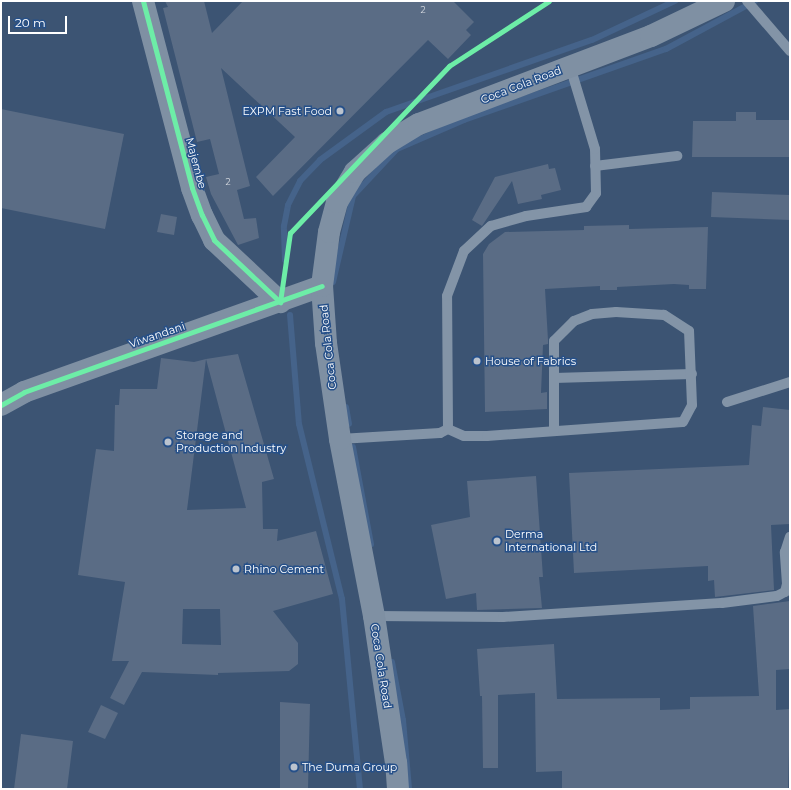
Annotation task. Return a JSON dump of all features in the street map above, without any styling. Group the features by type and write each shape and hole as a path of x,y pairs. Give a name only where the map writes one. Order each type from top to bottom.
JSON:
{"main road":[{"name":"Majembe","path":"143,1 192,188 202,215 214,240 280,302"},
{"name":"Coca Cola Road","path":"398,789 396,763 374,616 340,439 326,343 322,286 329,232 337,202 355,172 387,143 419,124 651,36 724,1"},
{"name":"Viwandani","path":"1,405 24,392 322,286"}],"lane":[{"path":"747,1 790,51"},
{"path":"448,429 447,296 464,251 491,226 526,216 586,207 596,194 595,148 570,66"},
{"path":"595,166 677,156"},
{"path":"448,429 464,436 554,431 683,422 692,406 692,374 689,331 664,315 616,312 592,314 574,321 554,341 554,431"},
{"path":"554,378 692,374"},
{"path":"727,402 790,382"},
{"path":"340,439 440,433 448,429"},
{"path":"374,616 503,617 761,599 785,592 787,584 785,552 790,537"}],"building":[{"path":"165,1 204,1 212,33 243,1 453,1 474,22 466,30 471,35 448,59 428,40 273,196 256,177 295,137 221,68 250,186 237,190 244,219 256,218 259,238 238,245 211,194 206,177 219,174 210,139 197,142 163,8 168,7"},
{"path":"1,109 124,134 105,229 1,208"},
{"path":"736,112 756,112 756,120 790,120 790,157 692,157 693,121 736,121"},
{"path":"548,164 549,169 555,168 561,190 541,195 542,199 518,204 512,181 482,226 472,220 495,177"},
{"path":"712,192 790,195 790,220 711,217"},
{"path":"161,214 177,217 174,235 157,232"},
{"path":"629,225 629,229 708,227 706,289 689,289 689,285 674,284 617,287 617,290 600,290 600,286 545,289 548,344 543,345 541,393 547,392 547,409 485,412 483,254 489,244 505,232 584,230 584,226"},
{"path":"238,354 274,479 262,482 263,529 278,529 277,541 316,531 333,594 273,611 298,643 298,664 289,671 218,673 218,675 142,672 124,705 110,698 129,661 112,661 125,582 78,575 96,449 114,451 115,405 119,405 120,389 157,389 161,358 194,362 206,359","holes":["206,359 246,508 187,510","183,609 220,609 221,645 182,644"]},
{"path":"763,407 790,410 790,524 771,525 774,590 715,597 714,580 708,581 708,566 574,573 569,473 749,465 752,425 761,426"},
{"path":"536,476 543,577 539,577 542,608 477,610 476,593 446,599 431,525 470,517 467,481"},
{"path":"790,601 790,669 776,670 776,710 790,709 788,789 562,789 562,771 536,772 535,693 498,695 498,768 483,768 482,696 480,696 477,649 554,644 557,699 660,698 660,710 690,709 690,697 759,696 753,606"},
{"path":"280,702 310,704 308,789 280,789"},
{"path":"101,705 118,713 105,739 88,732"},
{"path":"21,734 73,741 67,789 14,789"}],"waterway":[{"path":"285,260 284,226 288,205 300,181 320,160 386,112 592,40 675,1"},
{"path":"333,282 353,196 397,149 464,120 666,49 755,1"},
{"path":"290,315 299,424 342,599 360,789"},
{"path":"346,407 349,424"},
{"path":"353,447 371,544"},
{"path":"392,662 403,720 409,789"}],"cycle path":[{"path":"143,1 192,188 202,215 214,240 280,302"},
{"path":"280,302 290,233 449,66 549,1"},
{"path":"1,405 24,392 322,286"}],"place":[{"name":"EXPM Fast Food","path":"340,111"},
{"name":"House of Fabrics","path":"477,361"},
{"name":"Storage and Production Industry","path":"168,442"},
{"name":"Derma International Ltd","path":"497,541"},
{"name":"Rhino Cement","path":"236,569"},
{"name":"The Duma Group","path":"294,767"}]}
